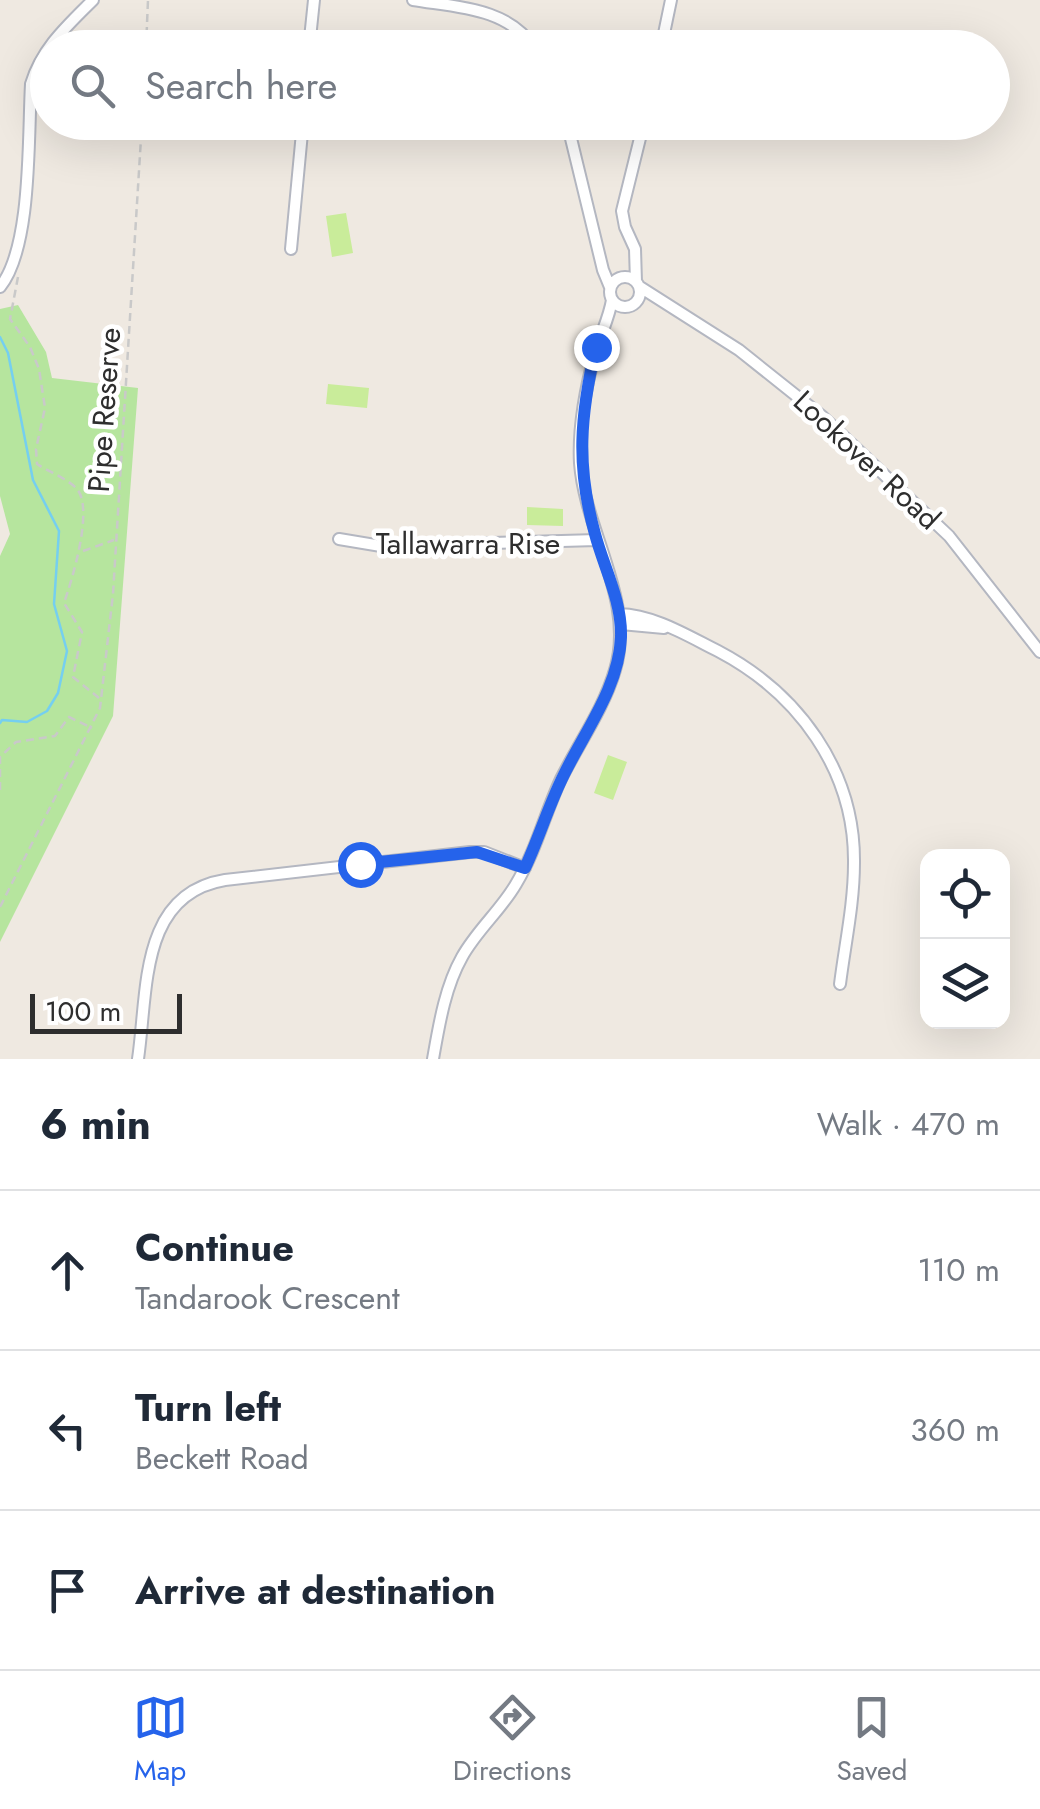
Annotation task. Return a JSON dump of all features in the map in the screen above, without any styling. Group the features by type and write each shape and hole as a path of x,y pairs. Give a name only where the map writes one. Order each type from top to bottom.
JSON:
{"street":[{"path":"64,30 93,0"},
{"path":"312,30 314,0"},
{"path":"412,0 483,12 520,30"},
{"path":"665,30 671,0"},
{"path":"0,287 12,268 21,240 30,100"},
{"path":"291,249 301,140"},
{"path":"433,1059 446,1002 462,957 525,868 560,782 614,675 620,651 620,619 596,540 580,466 592,364 617,304 604,270 572,140"},
{"path":"617,304 631,306 636,257 622,211 640,140"},
{"path":"604,270 632,285"},
{"path":"610,287 632,285"},
{"name":"Lookover Road","path":"632,285 739,350 822,416 949,536 1040,652"},
{"name":"Tallawarra Rise","path":"339,540 381,546 596,540"},
{"path":"620,619 645,616 740,663 769,684 806,722 836,772 848,811 854,861 840,984"},
{"path":"138,1059 158,930 175,903 200,886 470,852 491,854 525,868"}],"path":[{"path":"147,30 148,0"},
{"name":"Pipe Reserve","path":"0,907 64,776 93,728 100,699 129,363 141,140"},
{"path":"12,268 19,274 10,319 39,368 45,408 37,464 74,485 81,495 81,552 64,603 82,632 73,677 100,699"},
{"path":"81,552 115,540"},
{"path":"0,790 0,757 16,742 56,736 69,717 93,728"}],"green space":[{"path":"346,213 353,253 332,257 326,216"},
{"path":"18,305 46,352 52,378 138,388 113,716 0,942 0,556 10,534 0,496 0,309"},
{"path":"328,384 369,388 367,408 326,404"},
{"path":"527,507 563,509 563,526 527,525"},
{"path":"608,755 627,762 613,800 594,793"}],"waterway":[{"path":"0,337 8,353 33,480 59,531 54,604 67,651 58,693 47,711 27,722 0,723"}],"route":[{"path":"360,864 477,852 525,868 560,782 600,706 614,675 621,633 580,466 596,347"}]}
